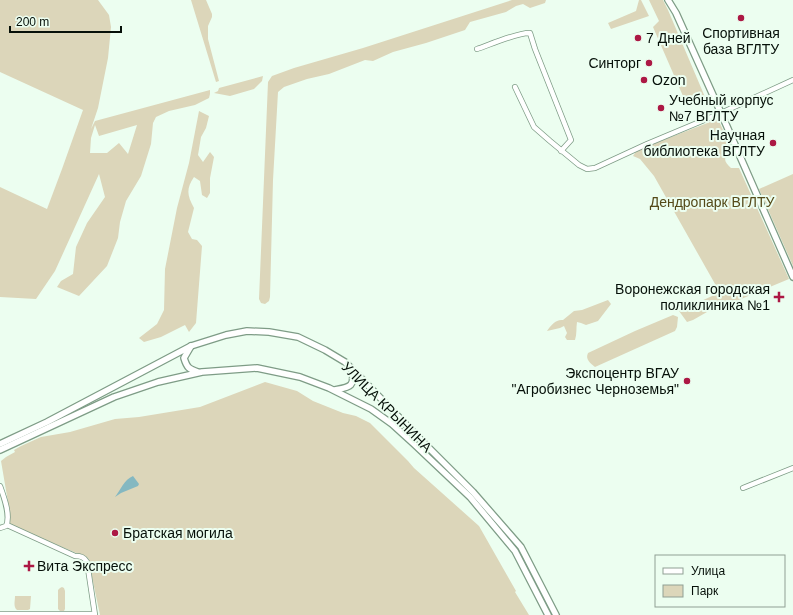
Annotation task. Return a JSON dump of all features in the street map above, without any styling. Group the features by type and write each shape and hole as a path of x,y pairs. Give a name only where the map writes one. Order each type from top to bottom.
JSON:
{"main road":[{"path":"668,0 676,13 793,277"},
{"name":"УЛИЦА КРЫНИНА","path":"0,444 48,422 191,346 247,331 269,332 298,337 325,350 345,362 473,492 521,547 556,615"},
{"path":"191,346 184,358 186,366 190,370 199,373"},
{"name":"УЛИЦА КРЫНИНА","path":"0,450 114,397 158,382 199,373 257,368 300,377 334,390 371,408 392,424 470,497 514,550 548,615"},
{"path":"334,390 351,385 354,379 352,370"}],"street":[{"path":"477,49 518,34 526,32 530,33 571,140 561,151"},
{"path":"515,87 534,127 561,151 586,169 595,168 793,80"},
{"path":"743,488 793,468"},
{"path":"0,486 6,506 7,525"},
{"path":"0,528 7,525 75,556 81,556 84,558 87,562 94,614 0,614"}],"green space":[{"path":"0,0 98,0 109,15 111,27 108,58 98,108 91,129 95,121 210,90 209,98 195,105 169,111 156,117 153,123 151,144 141,176 126,201 120,222 118,238 107,266 79,296 57,287 61,281 73,274 76,247 87,223 105,197 99,174 55,271 36,299 0,297 0,187 47,209 83,110 0,72","holes":["95,125 99,136 137,125 128,154 119,143 107,153 90,153 91,138"]},
{"path":"191,0 206,0 212,14 208,26 208,39 219,81 216,82"},
{"path":"512,0 546,0 545,3 530,8 523,4 516,6 506,12 470,22 465,30 393,52 373,61 365,60 329,74 307,79 284,87 278,92 273,180 270,297 269,301 265,304 261,303 259,299 268,82 272,76"},
{"path":"639,0 641,0 649,16 611,29 608,23 636,11"},
{"path":"649,0 663,0 668,10 705,97 696,103 686,103 653,27 659,21"},
{"path":"263,76 262,81 254,89 230,96 214,93 218,91 219,88"},
{"path":"199,111 209,116 206,128 201,137 198,155 203,162 210,152 214,157 210,178 210,193 207,198 202,195 200,181 194,177 188,192 194,208 188,232 192,239 197,240 202,246 196,323 189,332 185,325 161,337 144,342 139,338 157,324 164,310 165,269"},
{"name":"Дендропарк ВГЛТУ","path":"718,119 732,150 727,155 725,161 731,168 739,168 789,279 722,307 709,305 707,312 687,322 679,311 721,292 719,291 654,176 640,159 633,156 637,150"},
{"path":"793,174 793,266 759,189"},
{"path":"608,300 611,304 598,321 586,325 577,322 575,340 567,340 565,337 567,333 564,326 547,331 558,320 563,320 574,311 582,310"},
{"path":"673,315 678,317 675,331 595,367 588,359 588,353"},
{"path":"265,382 297,391 313,401 343,413 356,416 370,423 414,468 479,526 529,615 100,615 88,558 10,525 8,502 1,461 21,446 41,437 70,432 115,419 139,417 200,407"},
{"path":"62,587 65,591 65,609 64,611 60,611 58,609 58,590"},
{"path":"15,596 31,596 30,609 17,610 15,606"}],"water":[{"path":"133,476 139,484 138,486 115,497 125,482"}],"place":[{"name":"Спортивная база ВГЛТУ","path":"741,18"},
{"name":"7 Дней","path":"638,38"},
{"name":"Синторг","path":"649,63"},
{"name":"Ozon","path":"644,80"},
{"name":"Учебный корпус №7 ВГЛТУ","path":"661,108"},
{"name":"Научная библиотека ВГЛТУ","path":"773,143"},
{"name":"Воронежская городская поликлиника №1","path":"779,297"},
{"name":"Экспоцентр ВГАУ \"Агробизнес Черноземья\"","path":"687,381"},
{"name":"Братская могила","path":"115,533"},
{"name":"Вита Экспресс","path":"29,566"}]}
